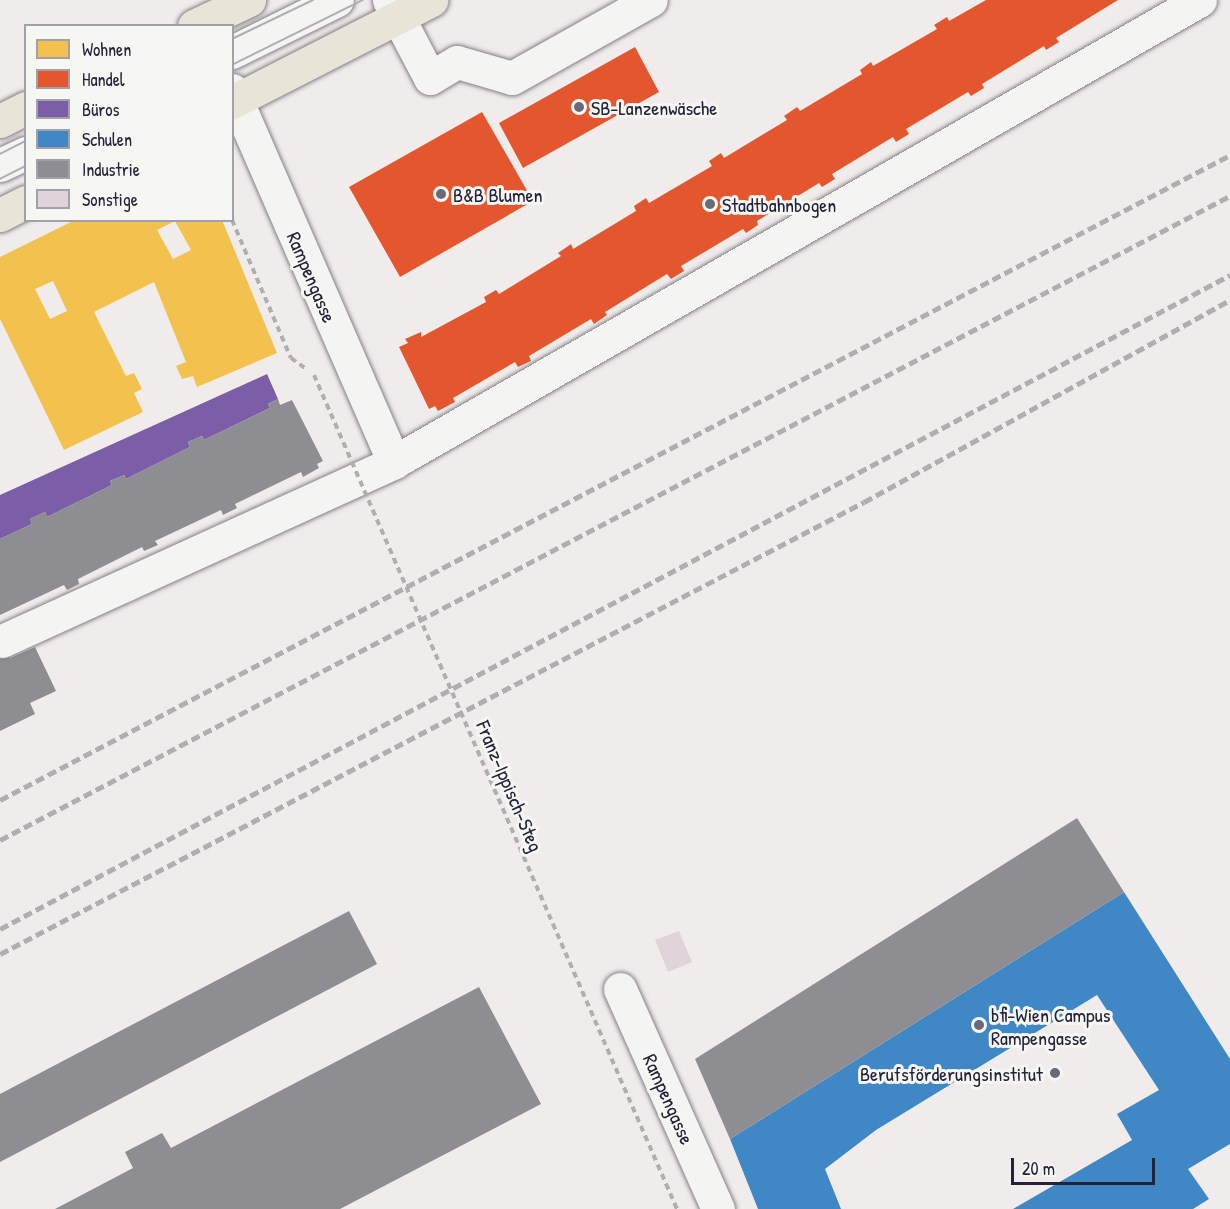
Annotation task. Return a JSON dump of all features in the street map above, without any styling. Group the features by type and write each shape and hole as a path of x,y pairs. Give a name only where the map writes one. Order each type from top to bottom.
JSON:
{"main road":[{"path":"198,24 249,0"},
{"path":"234,98 393,8 431,0"},
{"path":"0,121 24,109"},
{"path":"0,215 24,203"}],"street":[{"path":"234,51 337,0"},
{"path":"393,8 430,78 457,62 512,78 651,0"},
{"path":"2,641 394,462 1200,0"},
{"name":"Rampengasse","path":"234,98 394,462"},
{"path":"0,165 24,154"},
{"name":"Rampengasse","path":"620,989 718,1209"}],"path":[{"name":"Franz-Ippisch-Steg","path":"233,222 291,358 314,375 677,1209"}],"building: Wohnen":[{"path":"71,222 173,222 157,230 173,259 191,250 176,222 223,222 277,353 197,387 193,376 182,379 176,366 186,362 154,282 94,312 126,376 134,373 142,389 134,393 143,412 64,450 0,319 0,257","holes":["53,281 67,311 50,319 35,289"]}],"building: Handel":[{"name":"Stadtbahnbogen","path":"986,0 1118,0 1056,38 1059,42 1046,50 1044,46 982,84 984,88 971,96 968,92 906,129 909,134 896,142 893,137 832,174 835,179 822,187 819,183 757,221 758,225 746,233 743,229 681,266 684,271 671,279 667,274 605,312 607,315 594,324 591,319 529,356 531,361 518,367 515,362 453,398 455,402 438,411 435,406 429,409 399,347 408,343 405,339 421,332 421,337 486,302 484,297 496,290 499,294 561,256 558,253 571,244 573,249 636,211 634,206 646,198 649,203 712,166 709,161 721,153 724,158 787,120 784,116 797,107 800,111 862,74 860,70 871,62 873,66 937,29 934,25 947,17 949,21"},
{"name":"SB-Lanzenwäsche","path":"635,47 659,92 523,168 499,123"},
{"name":"B&B Blumen","path":"482,112 533,201 400,277 349,187"}],"building: Büros":[{"path":"267,374 278,399 268,404 270,408 204,440 202,436 188,442 190,447 126,479 124,475 110,481 112,485 47,517 45,512 30,519 32,524 0,539 0,495"}],"building: Schulen":[{"name":"bfi-Wien Campus Rampengasse","path":"1124,892 1230,1059 1230,1144 1188,1169 1209,1199 1193,1209 1013,1209 1132,1140 1117,1114 1159,1090 1097,995 876,1130 825,1169 841,1209 758,1209 730,1139"}],"building: Industrie":[{"path":"278,399 280,405 292,400 323,461 317,464 319,468 303,477 301,472 235,504 237,508 223,515 221,510 155,541 158,545 144,551 142,547 78,579 79,584 67,590 64,585 0,615 0,539 32,524 30,519 45,512 47,517 112,485 110,481 124,475 126,479 190,447 188,442 202,436 204,440 270,408 268,404"},
{"path":"0,638 10,658 35,647 56,691 30,703 35,714 0,731"},
{"path":"1077,818 1124,892 730,1139 695,1059"},
{"path":"349,911 377,964 0,1162 0,1094"},
{"path":"479,987 541,1104 340,1209 55,1209 133,1168 125,1152 162,1133 171,1148"}],"building: Sonstige":[{"path":"679,931 692,962 668,972 655,940"}],"tram line":[{"path":"234,38 313,0"},
{"path":"234,64 363,0"},
{"path":"0,154 24,142"},
{"path":"0,179 24,167"}],"railway":[{"path":"0,800 1230,155"},
{"path":"0,840 1230,196"},
{"path":"0,929 1230,275"},
{"path":"0,954 864,502 1230,300"}],"place":[{"name":"SB-Lanzenwäsche","path":"579,107"},
{"name":"B&B Blumen","path":"441,194"},
{"name":"Stadtbahnbogen","path":"710,204"},
{"name":"bfi-Wien Campus Rampengasse","path":"979,1025"},
{"name":"Berufsförderungsinstitut","path":"1055,1073"}]}
